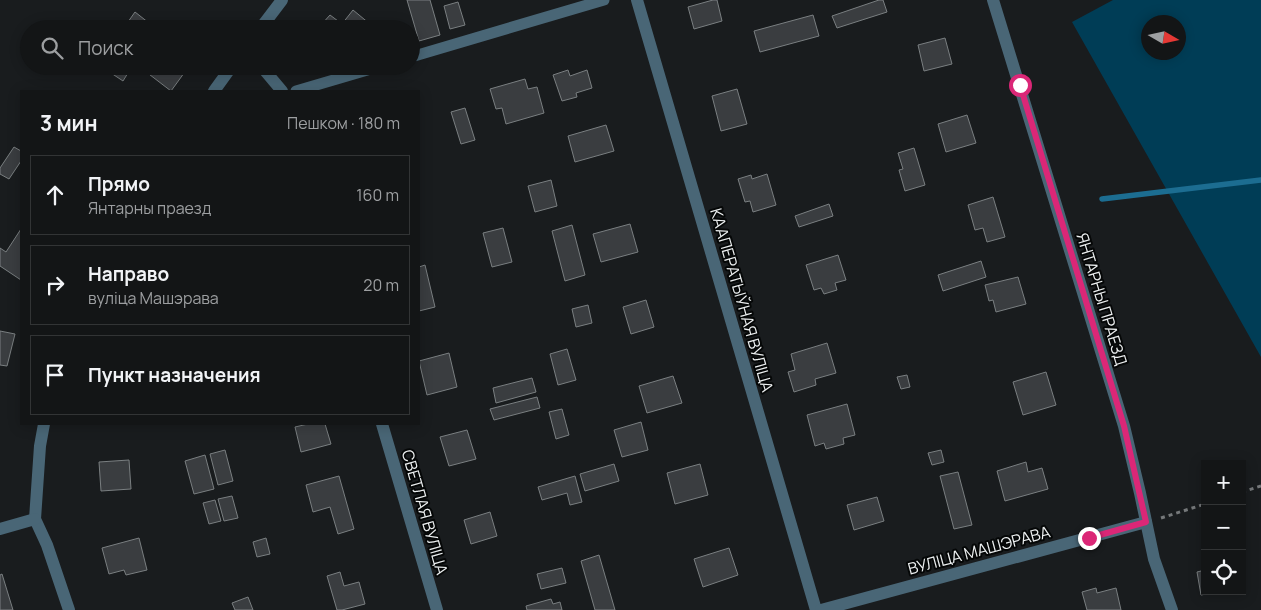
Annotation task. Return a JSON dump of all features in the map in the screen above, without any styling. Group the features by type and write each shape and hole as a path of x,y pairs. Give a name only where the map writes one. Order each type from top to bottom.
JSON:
{"street":[{"path":"267,20 282,0"},
{"name":"КААПЕРАТЫЎНАЯ ВУЛІЦА","path":"637,0 816,610"},
{"name":"ЯНТАРНЫ ПРАЕЗД","path":"993,0 1124,426 1154,559 1172,610"},
{"path":"215,90 226,75"},
{"path":"269,75 281,90"},
{"path":"44,425 40,446 35,519 47,545 69,610"},
{"name":"СВЕТЛАЯ ВУЛІЦА","path":"382,425 437,610"},
{"path":"0,529 35,519"},
{"name":"ВУЛІЦА МАШЭРАВА","path":"821,610 1146,522"}],"lane":[{"path":"420,54 604,0"},
{"path":"299,90 350,75"}],"path":[{"path":"1246,491 1261,486"},
{"path":"1146,522 1202,505"}],"shaded area":[{"path":"1113,0 1261,0 1261,357 1072,22"}],"building":[{"path":"407,0 430,0 440,35 420,41 420,20 413,20"},
{"path":"717,0 722,21 694,29 688,7"},
{"path":"883,0 887,12 837,28 832,16"},
{"path":"458,2 465,25 450,29 444,6"},
{"path":"353,10 365,20 345,20"},
{"path":"135,12 145,20 129,20"},
{"path":"330,15 337,20 326,20"},
{"path":"813,15 819,36 760,52 754,31"},
{"path":"945,38 952,64 924,71 918,45"},
{"path":"568,70 570,76 587,70 592,88 576,93 577,97 562,101 553,75"},
{"path":"114,75 127,75 123,81"},
{"path":"150,75 183,75 172,90"},
{"path":"525,79 528,89 537,87 544,113 506,124 502,108 496,109 490,89"},
{"path":"737,89 747,124 721,131 712,96"},
{"path":"465,108 475,140 461,144 451,112"},
{"path":"967,115 976,143 946,152 938,124"},
{"path":"606,125 614,151 575,162 568,136"},
{"path":"14,147 20,150 20,162 9,179 0,174 0,168"},
{"path":"914,148 925,185 905,191 899,170 903,169 898,153"},
{"path":"767,174 776,205 753,212 750,201 745,202 738,179 751,175 752,179"},
{"path":"551,180 557,206 535,212 528,186"},
{"path":"993,197 1005,237 987,242 983,228 975,230 968,205"},
{"path":"829,204 833,216 799,227 795,216"},
{"path":"630,224 638,252 601,262 593,234"},
{"path":"572,225 585,275 565,281 552,231"},
{"path":"503,228 512,262 492,267 483,233"},
{"path":"20,231 20,279 0,266 0,248 6,252"},
{"path":"838,255 846,280 835,283 837,290 824,294 821,288 814,290 806,265"},
{"path":"981,261 986,277 943,291 938,275"},
{"path":"425,265 435,307 420,311 420,267"},
{"path":"1018,277 1026,304 996,312 993,300 989,301 985,285"},
{"path":"646,300 654,327 631,334 623,307"},
{"path":"588,305 592,323 576,327 572,309"},
{"path":"0,331 15,334 7,366 0,365"},
{"path":"827,343 836,373 815,379 816,385 794,392 788,372 795,370 791,354"},
{"path":"567,349 576,380 558,385 550,354"},
{"path":"449,353 457,387 427,395 420,361"},
{"path":"1046,372 1056,405 1023,415 1013,382"},
{"path":"907,375 910,387 901,389 897,377"},
{"path":"673,376 682,403 647,413 639,386"},
{"path":"532,378 536,392 496,403 493,388"},
{"path":"537,397 540,408 494,420 490,409"},
{"path":"847,404 855,435 843,438 844,444 826,449 824,443 815,446 807,415"},
{"path":"562,409 569,435 556,439 549,412"},
{"path":"641,422 648,450 622,457 614,430"},
{"path":"325,425 331,444 301,452 295,427"},
{"path":"467,430 476,459 449,466 440,437"},
{"path":"225,450 233,481 218,485 210,454"},
{"path":"941,450 944,462 932,465 928,453"},
{"path":"205,455 214,489 194,494 185,461"},
{"path":"129,460 131,489 101,491 99,462"},
{"path":"1026,462 1028,472 1042,468 1048,489 1005,501 997,471"},
{"path":"614,464 619,481 585,491 580,474"},
{"path":"700,464 708,495 675,504 667,473"},
{"path":"958,472 972,525 954,529 940,476"},
{"path":"339,476 354,529 338,534 330,507 313,512 306,485"},
{"path":"575,476 582,502 570,505 567,493 542,500 538,487"},
{"path":"232,496 238,518 224,521 218,499"},
{"path":"877,497 884,521 854,530 847,505"},
{"path":"215,500 221,521 209,524 203,503"},
{"path":"490,512 497,536 471,544 464,520"},
{"path":"139,538 147,570 126,575 124,570 109,574 102,548"},
{"path":"266,538 270,554 257,557 253,542"},
{"path":"729,548 738,575 703,587 694,559"},
{"path":"599,555 615,610 595,610 581,561"},
{"path":"562,568 566,583 541,589 537,574"},
{"path":"1201,571 1201,595 1197,572"},
{"path":"340,572 344,586 359,582 365,604 337,610 327,576"},
{"path":"2,574 13,610 0,610 0,575"},
{"path":"1096,588 1097,593 1116,588 1121,610 1087,610 1082,592"},
{"path":"248,597 253,610 235,610 232,603"},
{"path":"551,599 553,604 560,602 562,610 527,610 526,606"}],"waterway":[{"path":"1102,199 1261,180"}],"route":[{"path":"1020,85 1124,426 1146,522 1089,538"}]}
